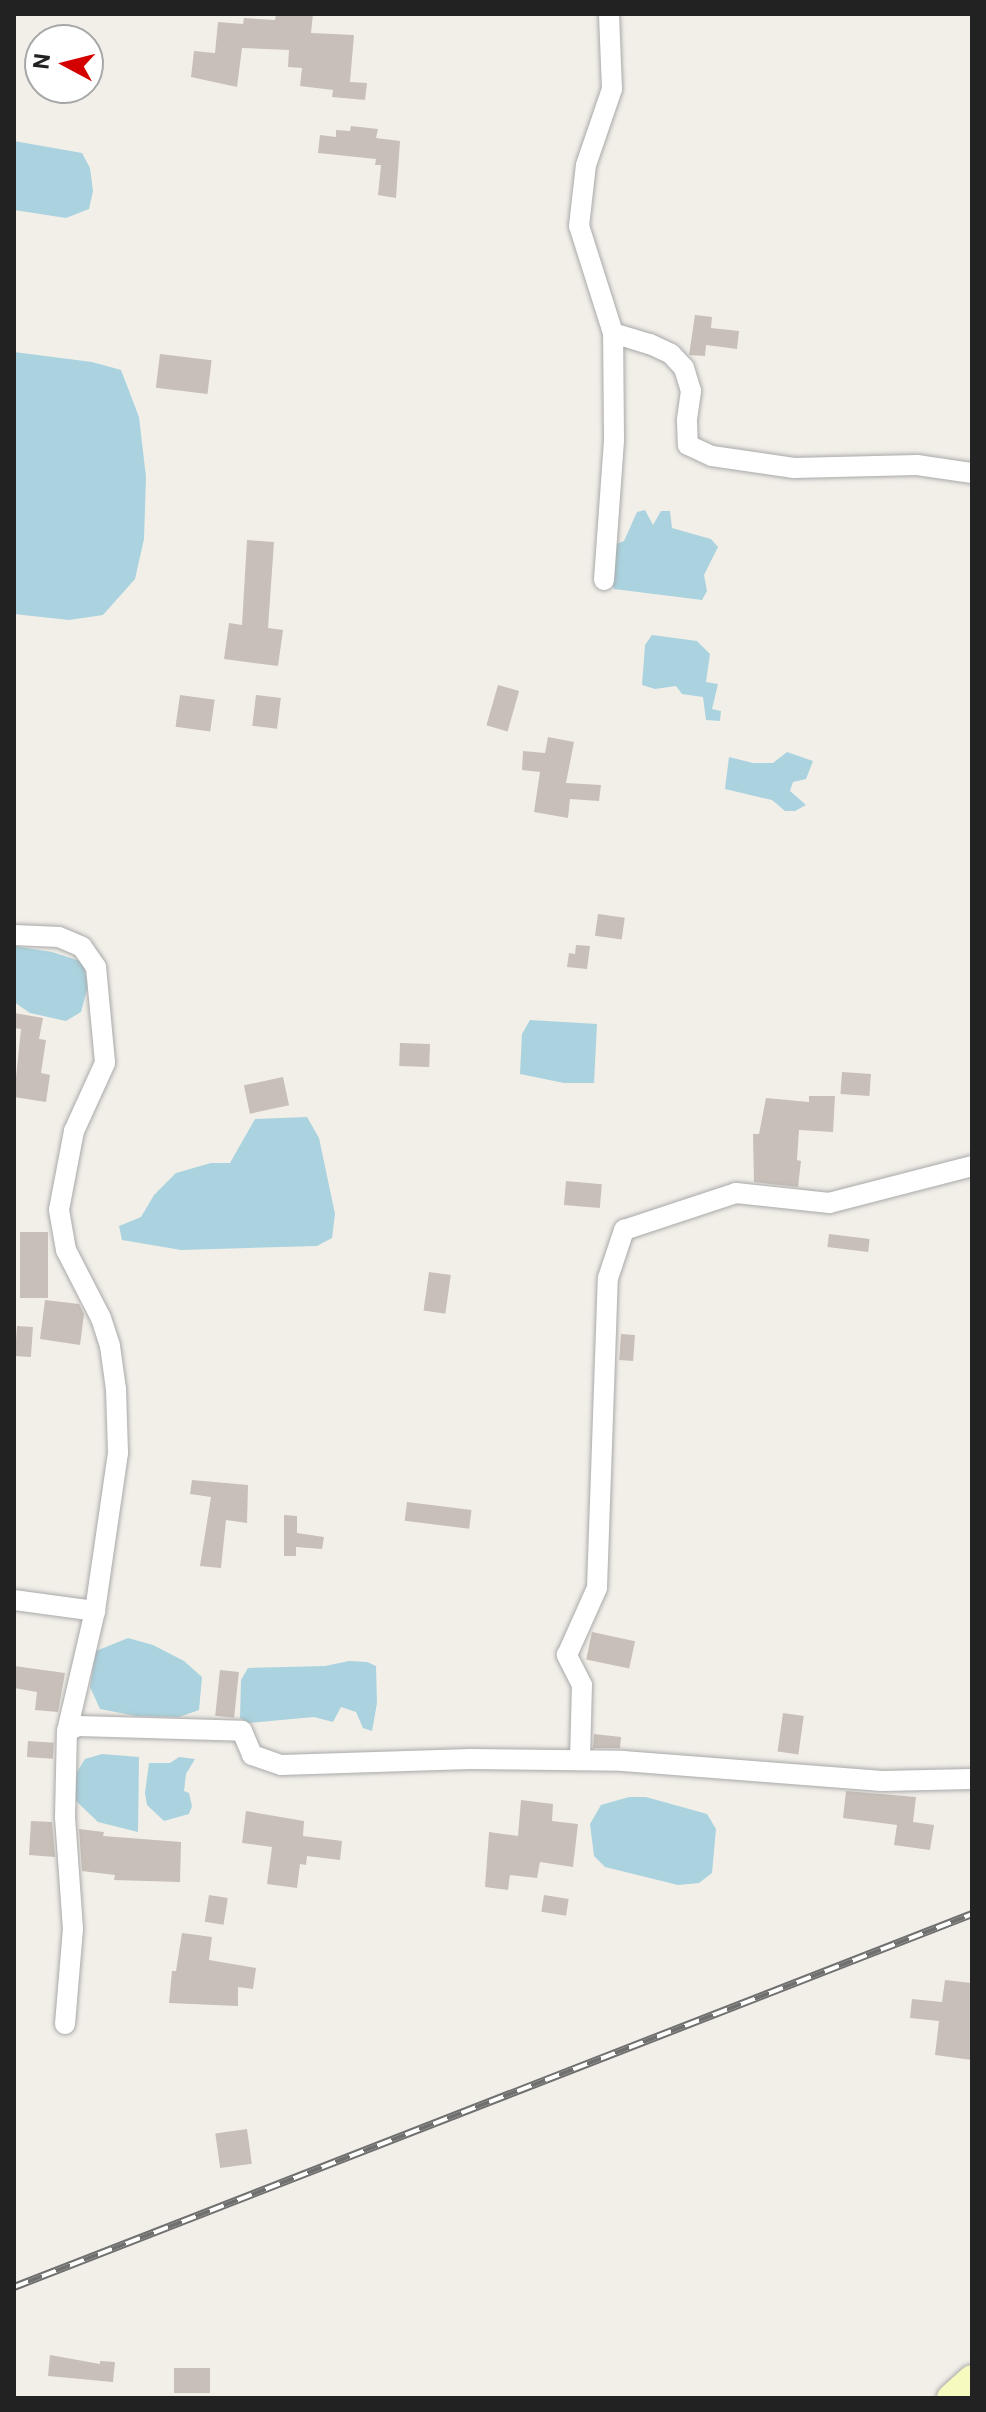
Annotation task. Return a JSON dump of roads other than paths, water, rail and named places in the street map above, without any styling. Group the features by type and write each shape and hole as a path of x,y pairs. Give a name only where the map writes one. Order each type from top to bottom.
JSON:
{"main road":[{"path":"951,2398 972,2379"}],"street":[{"path":"604,580 614,439 613,333 579,226 586,165 612,89 609,14"},
{"path":"613,333 671,354 684,368 691,391 688,445 712,456 794,468 917,465 972,473"},
{"path":"14,935 59,937 82,947 96,967 105,1063 74,1131 59,1210 66,1250 101,1318 110,1346 116,1389 118,1453 95,1611 67,1731 65,1817 73,1929 65,2024"},
{"path":"580,1760 582,1685 567,1655 597,1588 608,1278 624,1230 736,1193 829,1203 972,1166"},
{"path":"14,1600 95,1611"},
{"path":"67,1731 78,1726 126,1725 193,1731 242,1731 252,1755 281,1765 470,1759 580,1760 882,1781 972,1779"}],"water":[{"path":"14,141 82,153 90,168 93,191 89,209 66,218 14,210"},
{"path":"14,352 92,362 121,370 139,417 146,477 144,539 135,579 103,615 69,620 14,614"},
{"path":"645,510 653,525 661,511 670,511 672,528 711,539 718,547 704,575 707,591 702,600 614,589 611,582 614,545 624,541 637,512"},
{"path":"652,635 697,641 710,654 706,682 718,684 712,709 721,711 720,721 706,720 703,697 682,694 676,686 655,689 642,685 645,645"},
{"path":"787,752 813,761 806,779 793,782 790,791 806,805 795,811 785,811 772,800 725,789 729,757 753,763 773,763"},
{"path":"14,946 52,952 83,962 88,986 81,1012 66,1021 30,1013 14,1002"},
{"path":"530,1020 597,1024 594,1083 564,1083 520,1074 522,1034"},
{"path":"307,1117 319,1138 335,1214 332,1238 317,1246 181,1250 122,1240 119,1226 141,1217 154,1195 176,1173 211,1163 230,1163 255,1119"},
{"path":"128,1638 153,1645 184,1661 202,1677 199,1710 179,1717 136,1716 100,1709 90,1687 96,1651"},
{"path":"349,1661 376,1666 377,1703 372,1731 363,1728 356,1712 341,1707 333,1722 314,1717 249,1723 240,1718 241,1680 248,1668 325,1666"},
{"path":"102,1754 139,1757 138,1832 98,1822 74,1799 77,1772 85,1759"},
{"path":"179,1757 195,1759 186,1774 184,1791 189,1793 192,1806 189,1814 164,1821 147,1805 145,1793 149,1763 170,1763"},
{"path":"629,1797 646,1797 707,1814 716,1829 712,1873 699,1883 678,1885 605,1867 594,1856 590,1824 601,1805"}],"railway":[{"path":"14,2287 972,1914"}]}
